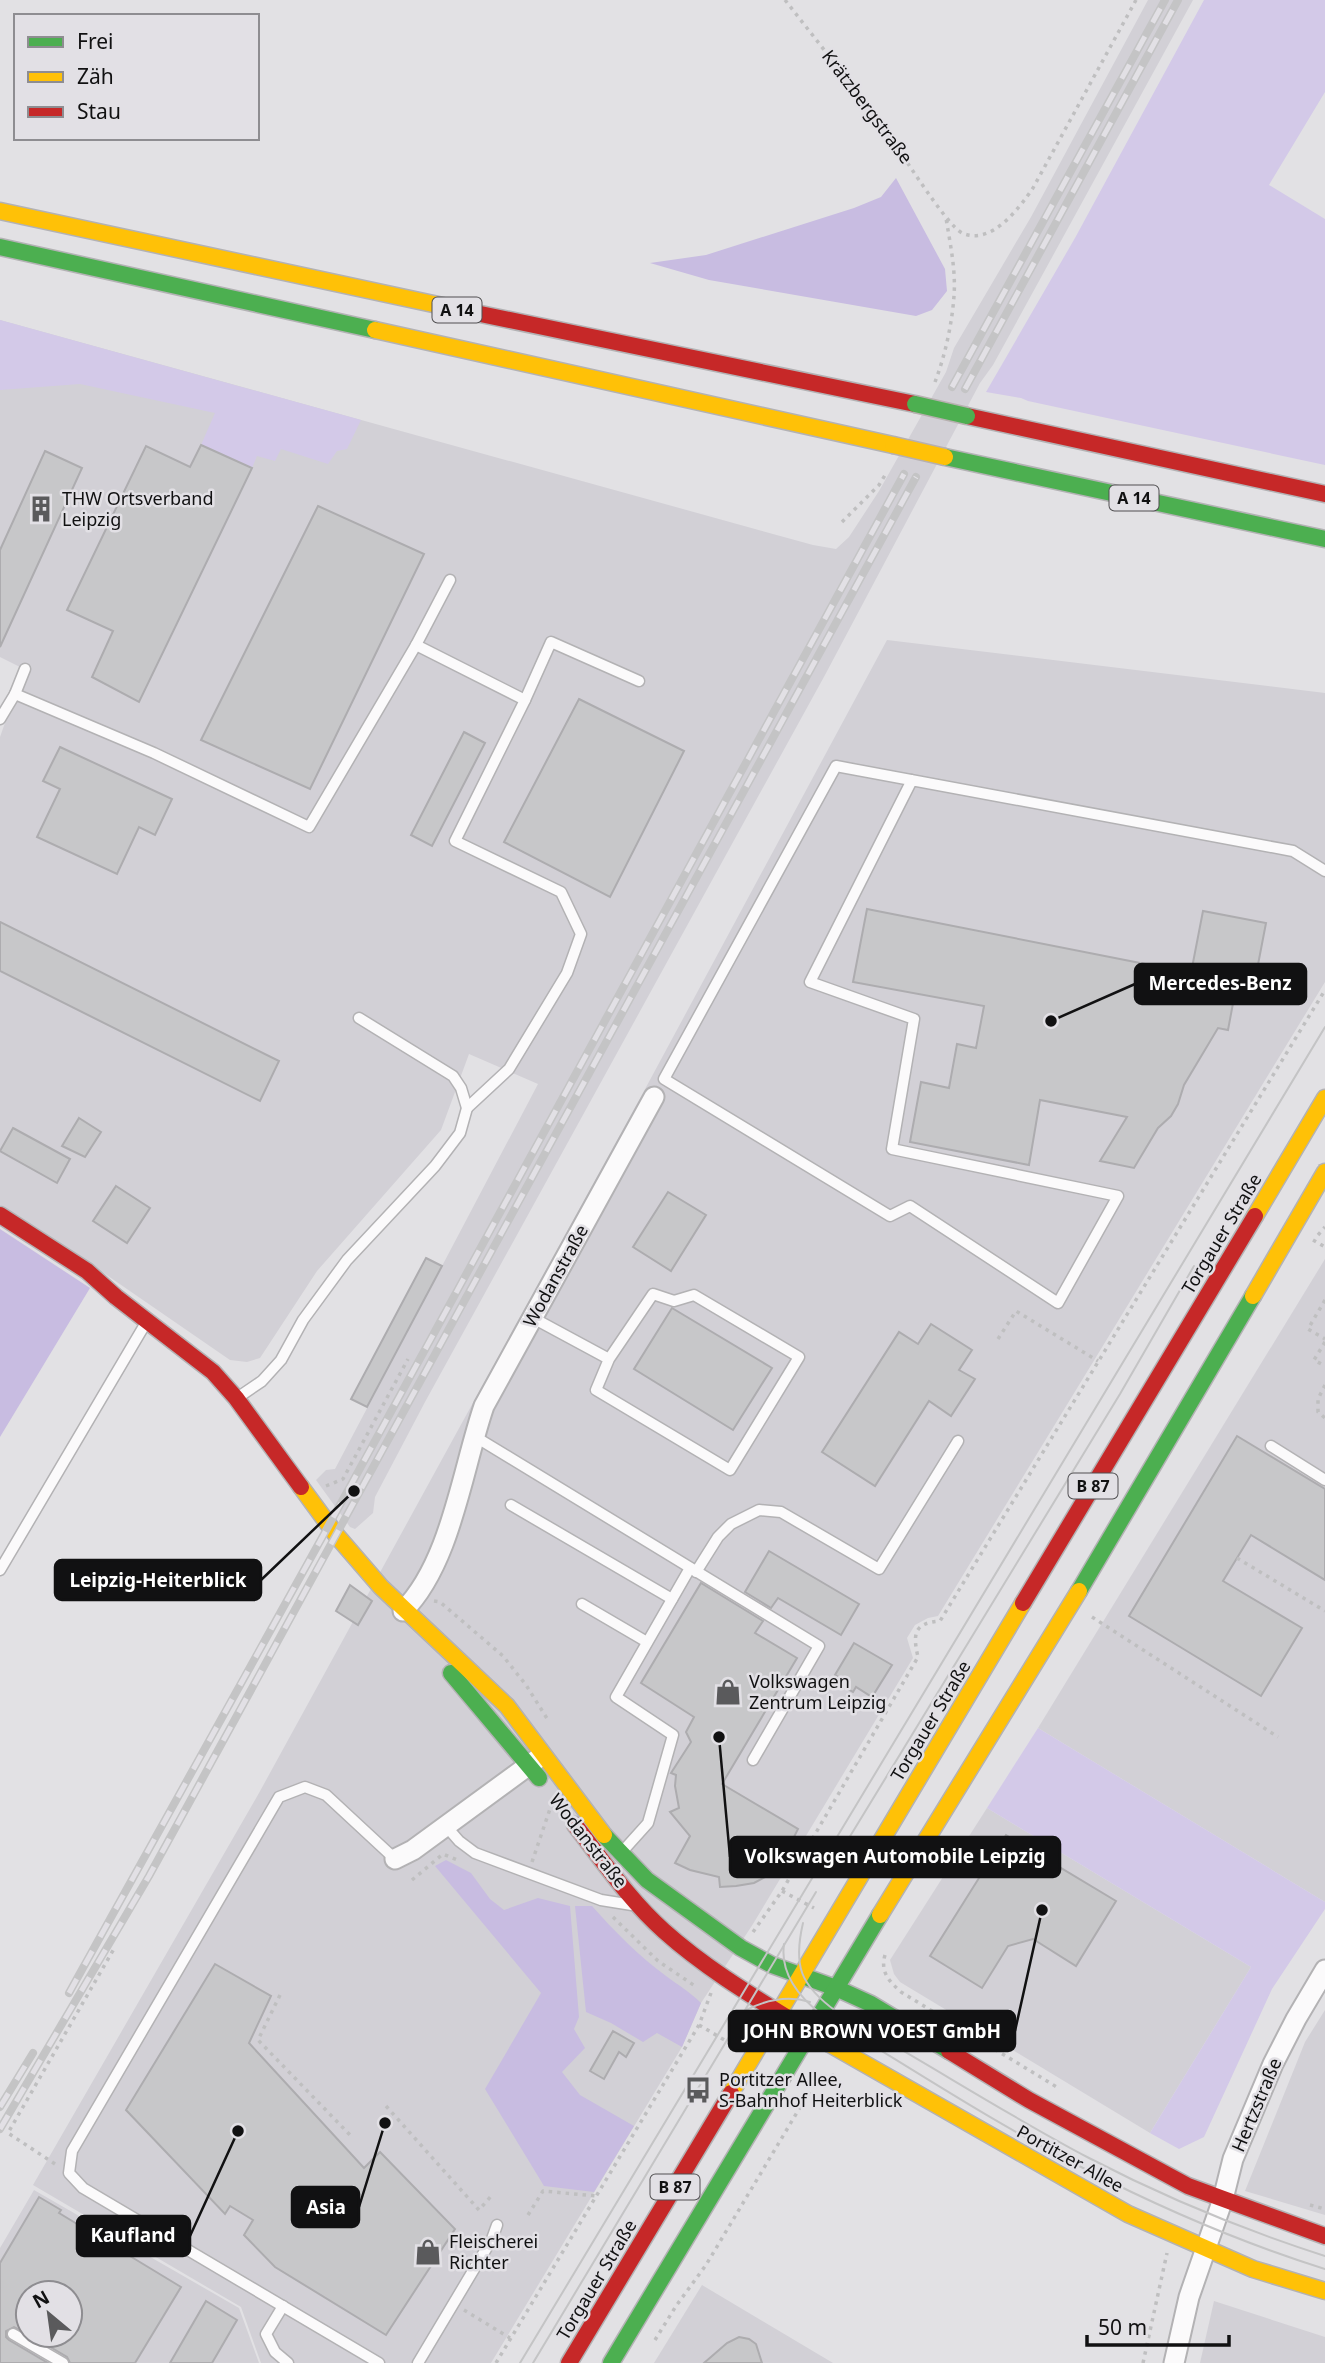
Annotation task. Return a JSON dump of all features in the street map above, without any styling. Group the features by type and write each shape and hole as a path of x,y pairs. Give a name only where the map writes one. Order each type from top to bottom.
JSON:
{"main road":[{"name":"A 14","path":"0,211 275,272 915,404 1325,494"},
{"name":"A 14","path":"0,247 1325,539"},
{"name":"Torgauer Straße","path":"569,2363 1325,1098"},
{"name":"B 87","path":"611,2363 836,1988 1119,1526 1325,1172"},
{"name":"Wodanstraße","path":"0,1215 87,1271 213,1373 236,1398 337,1536 404,1611 428,1647 646,1880 741,1948 772,1965 836,1988"},
{"name":"Wodanstraße","path":"536,1760 550,1792 590,1846 639,1906 665,1932 722,1976 810,2031"},
{"name":"Portitzer Allee","path":"836,1988 871,2004 1030,2099 1188,2186 1325,2236"},
{"name":"Portitzer Allee","path":"810,2031 841,2052 1091,2195 1253,2269 1325,2291"}],"street":[{"name":"Wodanstraße","path":"404,1611 416,1598 433,1567 449,1528 484,1406 654,1097"},
{"path":"395,1859 414,1850 536,1760"},
{"name":"Hertzstraße","path":"1174,2363 1189,2297 1234,2160 1273,2064 1325,1970"}],"lane":[{"path":"15,694 154,753 309,827 416,645 450,580"},
{"path":"236,1398 262,1381 281,1360 303,1320 347,1260 435,1166 460,1133 467,1108 509,1069 567,973 581,934 561,892 455,841 551,642 639,681"},
{"path":"416,645 525,700"},
{"path":"0,719 15,694 25,669"},
{"path":"912,780 810,982 915,1019 892,1149 1118,1196 1058,1303 910,1206 890,1216 664,1079 836,766 912,780 1293,851 1325,871"},
{"path":"359,1018 453,1076 461,1088 467,1108"},
{"path":"653,1294 674,1301 694,1295 799,1357 730,1470 596,1390 609,1359 653,1294"},
{"path":"533,1318 609,1359"},
{"path":"0,1570 148,1321"},
{"path":"474,1436 819,1646 753,1760"},
{"path":"621,1853 648,1823 673,1735 616,1697 671,1599 718,1537 731,1524 759,1510 781,1512 879,1569 958,1441"},
{"path":"1270,1446 1325,1480"},
{"path":"511,1505 671,1599"},
{"path":"582,1604 647,1642"},
{"path":"379,2363 83,2188 69,2173 72,2151 279,1797 305,1787 326,1795 395,1859"},
{"path":"446,1826 459,1841 475,1853 601,1900 639,1906"},
{"path":"418,2363 492,2239 497,2225"},
{"path":"283,2306 266,2334 275,2352 288,2363"},
{"path":"13,2334 63,2363"}],"path":[{"name":"Krätzbergstraße","path":"785,0 883,126 945,216"},
{"path":"945,216 961,232 974,235 994,230 1016,213 1033,188 1136,0"},
{"path":"934,384 943,361 954,295 953,264 945,216"},
{"path":"842,522 879,485 888,470"},
{"path":"741,1948 782,1891 918,1657 914,1640 918,1628 927,1622 940,1620 1325,990"},
{"path":"1313,1240 1325,1247"},
{"path":"1325,1300 1308,1329 1325,1341 1314,1360 1325,1366"},
{"path":"998,1339 1016,1311 1098,1361"},
{"path":"343,1479 408,1359"},
{"path":"1325,1385 1318,1399 1318,1412 1325,1418"},
{"path":"1237,1558 1325,1611"},
{"path":"1087,1614 1278,1737"},
{"path":"531,1864 549,1808 550,1792"},
{"path":"69,2173 8,2133 116,1947"},
{"path":"886,1951 883,1963 887,1979 901,1992 1065,2092"},
{"path":"871,2004 887,1979"},
{"path":"496,2363 699,2025 710,1995"},
{"path":"280,1996 258,2040 351,2136"},
{"path":"699,2025 736,2047"},
{"path":"827,2076 841,2052"},
{"path":"655,2340 706,2265 809,2091"},
{"path":"386,2106 479,2210 493,2194"},
{"path":"528,2215 543,2190 596,2196"},
{"path":"1143,2363 1168,2251"},
{"path":"454,2304 510,2339"}],"shaded area":[{"path":"1148,0 1193,0 993,365 980,383 825,675 425,1402 375,1497 373,1513 355,1529 350,1527 316,1480 326,1470 335,1469 538,1084 469,1054 441,1130 317,1271 260,1358 247,1362 230,1360 0,1205 0,737 24,669 0,657 0,320 813,545 836,549 849,537 879,491 946,372 954,348 1031,217"},
{"path":"1204,0 1325,0 1325,92 1269,185 1325,219 1325,465 986,392 1075,238"},
{"path":"896,178 945,269 947,291 932,310 916,316 709,280 650,263 706,255 854,208 881,197"},
{"path":"0,320 361,420 347,449 337,451 328,464 281,449 275,461 257,456 252,468 201,445 215,413 80,384 0,390"},
{"path":"887,640 1325,693 1325,982 938,1616 915,1625 907,1638 913,1658 753,1924 701,2003 682,2047 491,2363 261,2363 241,2307 33,2185 259,1793 644,1091"},
{"path":"0,1229 90,1288 0,1437"},
{"path":"1325,1259 1325,1902 1038,1728"},
{"path":"1038,1728 1325,1902 1325,1909 1272,1989 1204,2137 1179,2149 1150,2133 1251,1967 987,1808"},
{"path":"987,1808 1251,1967 1150,2133 900,1982 894,1974 890,1960"},
{"path":"446,1860 471,1873 490,1899 504,1910 538,1898 570,1906 579,2017 574,2029 585,2048 562,2072 580,2095 634,2126 594,2192 544,2186 485,2089 541,1993 435,1866"},
{"path":"575,1906 592,1906 637,1952 701,2003 682,2047 657,2033 643,2042 586,2012"},
{"path":"1325,2010 1325,2215 1245,2191 1305,2042"},
{"path":"34,2190 239,2308 259,2363 0,2363 0,2248"},
{"path":"702,2285 833,2363 654,2363"},
{"path":"1214,2301 1325,2337 1325,2363 1200,2363"}],"building":[{"path":"201,445 252,468 139,702 92,677 113,631 67,610 146,446 190,467"},
{"name":"THW Ortsverband Leipzig","path":"45,451 82,468 0,647 0,550"},
{"path":"318,506 424,554 310,789 201,740"},
{"path":"579,699 684,751 610,897 504,842"},
{"path":"464,732 485,743 432,846 411,835"},
{"path":"60,747 172,799 155,835 139,827 117,874 37,837 60,789 43,781"},
{"path":"867,909 1191,973 1203,911 1266,923 1251,1001 1234,998 1228,1030 1218,1028 1184,1085 1171,1116 1158,1128 1134,1168 1100,1161 1127,1117 1040,1100 1029,1165 910,1142 921,1082 949,1088 957,1044 976,1048 984,1006 853,982"},
{"path":"0,922 279,1061 260,1101 0,971"},
{"path":"79,1118 101,1132 85,1157 62,1146"},
{"path":"13,1128 70,1159 57,1183 0,1151"},
{"path":"116,1186 150,1208 127,1243 93,1221"},
{"path":"668,1192 706,1215 671,1271 633,1247"},
{"path":"426,1258 442,1266 367,1407 351,1399"},
{"path":"672,1308 772,1368 733,1430 634,1369"},
{"path":"931,1324 972,1350 959,1370 975,1379 951,1416 929,1401 875,1486 822,1452 899,1332 918,1344"},
{"path":"1237,1436 1325,1489 1325,1580 1251,1535 1223,1581 1302,1628 1261,1696 1129,1616"},
{"path":"769,1551 859,1604 841,1635 778,1598 771,1608 745,1592"},
{"path":"701,1583 763,1621 755,1633 797,1658 722,1784 798,1829 779,1857 765,1866 769,1875 754,1883 736,1886 720,1887 719,1877 690,1870 675,1863 690,1836 670,1812 679,1808 676,1775 671,1773 691,1742 686,1732 694,1717 641,1683"},
{"path":"350,1585 372,1601 358,1625 336,1611"},
{"path":"854,1643 892,1665 872,1697 856,1687 853,1692 840,1685 844,1680 835,1675"},
{"path":"1006,1835 1116,1901 1076,1966 1033,1939 1008,1946 982,1988 930,1956"},
{"path":"215,1964 271,1996 249,2043 364,2168 380,2152 455,2229 386,2335 275,2267 244,2235 253,2220 230,2206 225,2214 126,2110"},
{"path":"613,2031 634,2043 626,2057 619,2052 604,2079 590,2071"},
{"path":"39,2197 61,2210 59,2213 181,2287 135,2363 70,2363 67,2357 54,2349 84,2349 84,2279 14,2279 14,2327 6,2331 6,2337 14,2343 14,2349 24,2349 48,2363 0,2363 0,2263"},
{"path":"206,2301 237,2320 212,2363 170,2363"},
{"path":"739,2337 756,2344 762,2363 704,2363 727,2343"}],"tram line":[{"path":"520,2363 1325,1027"},
{"path":"849,1838 1120,1394 1194,1266"},
{"path":"533,2363 816,1892"},
{"path":"803,1923 799,1951 802,1974 815,1993 837,2012"},
{"path":"784,1944 788,1974 799,1992 813,2007 951,2094 1049,2151 1112,2183 1202,2224 1325,2269"},
{"path":"746,2010 777,2000 810,2002"},
{"path":"733,2038 752,2022 774,2014 823,2018"},
{"path":"848,2019 1028,2124 1117,2172 1205,2212 1325,2256"}],"railway":[{"path":"952,387 1165,0"},
{"path":"965,389 1178,0"},
{"path":"69,1993 329,1525 904,474"},
{"path":"0,2129 149,1876 916,477"},
{"path":"0,2107 33,2053"}],"traffic: fast":[{"path":"0,247 375,330"},
{"path":"915,404 967,416"},
{"path":"945,457 1325,539"},
{"path":"1079,1591 1253,1296"},
{"path":"451,1673 539,1778"},
{"path":"604,1835 647,1880 741,1948 772,1965 871,2004 949,2051"},
{"path":"611,2363 880,1915"}],"traffic: slow":[{"path":"0,211 466,311"},
{"path":"375,330 893,445"},
{"path":"893,445 945,457"},
{"path":"1255,1216 1325,1098"},
{"path":"1253,1296 1325,1172"},
{"path":"301,1487 337,1536 381,1587 507,1706 604,1835"},
{"path":"880,1915 1079,1591"},
{"path":"731,2093 1023,1603"},
{"path":"828,2043 1128,2214 1253,2269 1325,2291"}],"traffic: jam":[{"path":"466,311 915,404"},
{"path":"967,416 1325,494"},
{"path":"0,1215 87,1271 116,1297 213,1372 236,1398 301,1487"},
{"path":"1023,1603 1255,1216"},
{"path":"575,1825 628,1894 664,1931 723,1977 828,2043"},
{"path":"949,2051 1029,2100 1188,2186 1325,2236"},
{"path":"569,2363 731,2093"}],"place":[{"name":"THW Ortsverband Leipzig","path":"41,509"},
{"name":"Mercedes-Benz","path":"1051,1021"},
{"name":"Leipzig-Heiterblick","path":"354,1491"},
{"name":"Volkswagen Zentrum Leipzig","path":"728,1692"},
{"name":"Volkswagen Automobile Leipzig","path":"719,1737"},
{"name":"JOHN BROWN VOEST GmbH","path":"1042,1910"},
{"name":"Portitzer Allee, S-Bahnhof Heiterblick","path":"698,2090"},
{"name":"Asia","path":"385,2123"},
{"name":"Kaufland","path":"238,2131"},
{"name":"Fleischerei Richter","path":"428,2252"}]}
